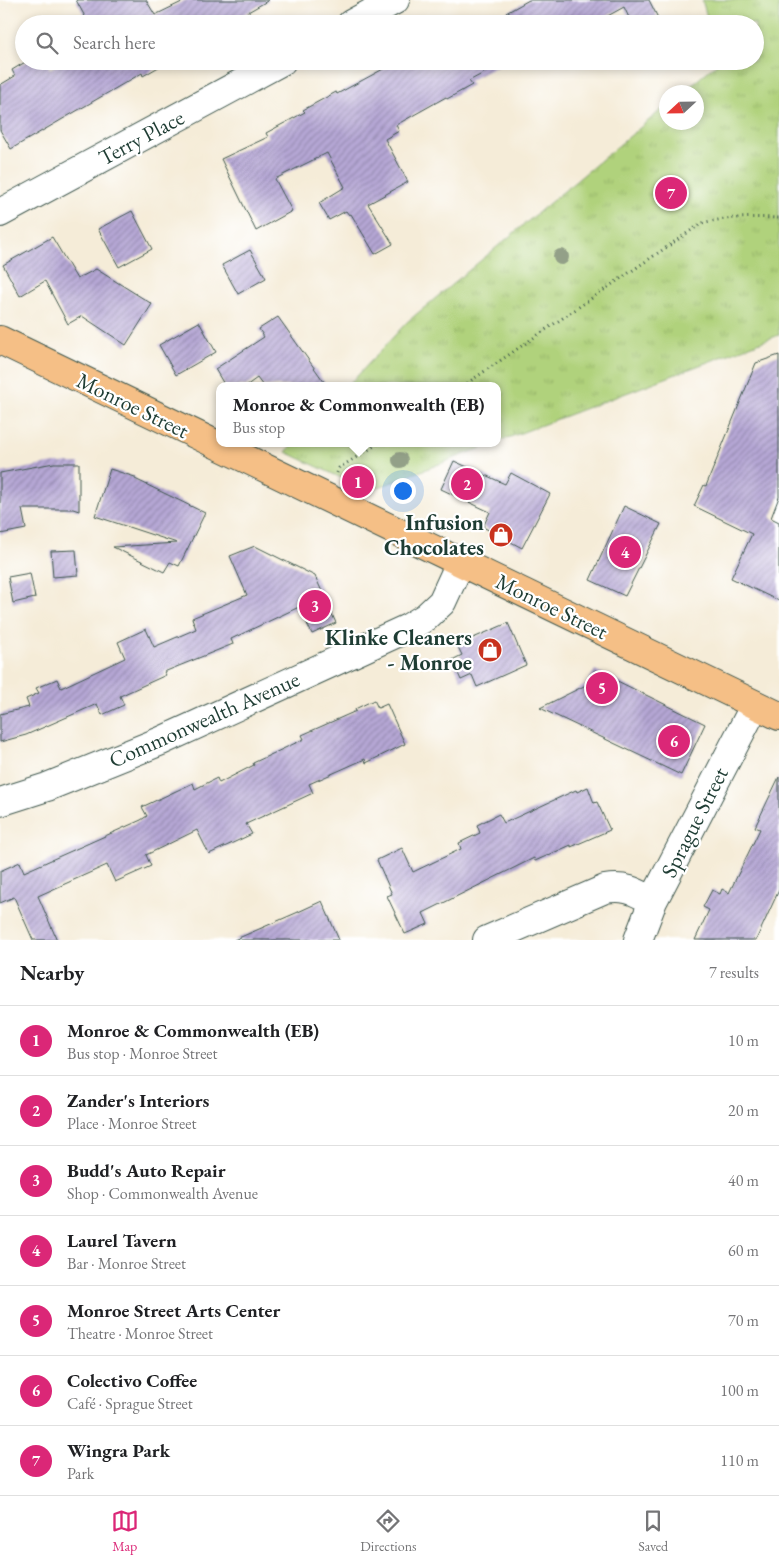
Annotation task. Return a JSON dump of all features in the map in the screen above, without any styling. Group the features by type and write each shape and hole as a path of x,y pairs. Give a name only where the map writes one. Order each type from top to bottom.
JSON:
{"main road":[{"name":"Monroe Street","path":"3,348 460,563 779,716"}],"street":[{"path":"368,15 395,0"},
{"name":"Terry Place","path":"0,214 265,70"},
{"name":"Commonwealth Avenue","path":"0,802 47,787 161,740 408,628 426,617 442,602 460,563"},
{"name":"Sprague Street","path":"638,940 653,901 755,705"},
{"path":"487,940 616,886 626,888 653,901"}],"path":[{"path":"469,382 702,223 717,219 779,218"},
{"path":"339,468 373,447"}],"green space":[{"path":"702,0 779,0 779,335 501,440 501,382 352,382 407,322 659,112 659,130 704,130 704,85 691,85 709,70 764,70 764,15 706,15"},
{"path":"290,447 484,447 369,491 286,452"}],"building":[{"path":"76,0 146,0 155,15 84,15"},
{"path":"186,0 269,0 243,15 155,15"},
{"path":"529,0 649,0 656,15 628,15 624,7 609,15 507,15 506,13"},
{"path":"15,68 15,70 153,70 143,76 142,73 11,149 0,130 0,85 15,76 12,70"},
{"path":"381,70 489,70 469,81 472,85 396,125 399,131 385,139 408,182 368,204 393,244 375,254 351,214 349,215 346,211 329,220 319,203 345,187 327,153 275,179 292,211 256,231 221,159 268,137 266,133 305,112 303,110 336,92 337,94"},
{"path":"132,211 152,249 119,267 98,229"},
{"path":"52,237 77,279 96,269 152,304 126,345 82,316 68,324 45,281 20,296 3,265"},
{"path":"250,250 266,278 238,294 222,265"},
{"path":"278,317 324,382 260,382 257,378 252,382 223,382 215,369 264,337 259,329"},
{"path":"199,322 216,352 176,375 159,345"},
{"path":"779,355 779,497 771,518 779,522 779,601 731,578 752,534 694,506 704,485 706,486 756,363"},
{"path":"454,461 505,484 511,473 550,494 522,548 483,527 490,512 441,489"},
{"path":"54,463 79,463 79,511 73,509 22,509 26,529 0,534 0,473"},
{"path":"110,469 135,477 135,479 205,513 179,566 170,562 164,572 113,547 177,543 95,516"},
{"path":"624,506 661,524 625,596 590,580"},
{"path":"255,546 315,576 336,623 312,634 299,607 231,639 233,644 164,672 166,675 120,696 124,705 102,715 97,704 26,735 0,742 0,714 29,707 26,699 39,693 36,688 57,679 61,688 125,658 118,642 146,629 154,647 196,629 192,618 247,595 230,556"},
{"path":"76,550 78,575 53,577 51,551"},
{"path":"30,573 35,598 13,603 8,577"},
{"name":"Klinke Cleaners - Monroe","path":"508,623 526,665 477,687 472,675 461,680 452,660 462,655 457,645"},
{"path":"595,670 705,724 681,775 540,708 586,685"},
{"path":"374,700 378,708 387,704 405,744 366,763 365,759 309,784 313,793 246,824 252,834 209,854 197,830 146,855 151,866 115,882 107,865 38,896 57,940 33,940 14,897 0,903 0,871 20,862 24,872 141,820 147,816 142,807 193,783 195,789 217,778 219,783 254,765 253,763 304,739 302,735 356,711 355,709"},
{"path":"779,777 779,890 756,940 695,940 709,910 703,907 712,890 720,894 722,889 729,893 760,829 755,827"},
{"path":"588,787 594,803 597,802 610,830 535,861 534,858 423,913 428,924 405,934 387,896 392,894 377,860 402,848 413,872 461,849 459,843 480,833 477,825 499,814 504,823 576,790 577,792"},
{"path":"322,901 339,940 234,940 296,913"}],"place":[{"name":"Wingra Park","path":"671,193"},
{"name":"Monroe & Commonwealth (EB)","path":"358,482"},
{"name":"Zander's Interiors","path":"467,484"},
{"name":"Infusion Chocolates","path":"501,535"},
{"name":"Laurel Tavern","path":"625,552"},
{"name":"Budd's Auto Repair","path":"315,606"},
{"name":"Klinke Cleaners - Monroe","path":"490,650"},
{"name":"Monroe Street Arts Center","path":"602,688"},
{"name":"Colectivo Coffee","path":"674,741"}]}
